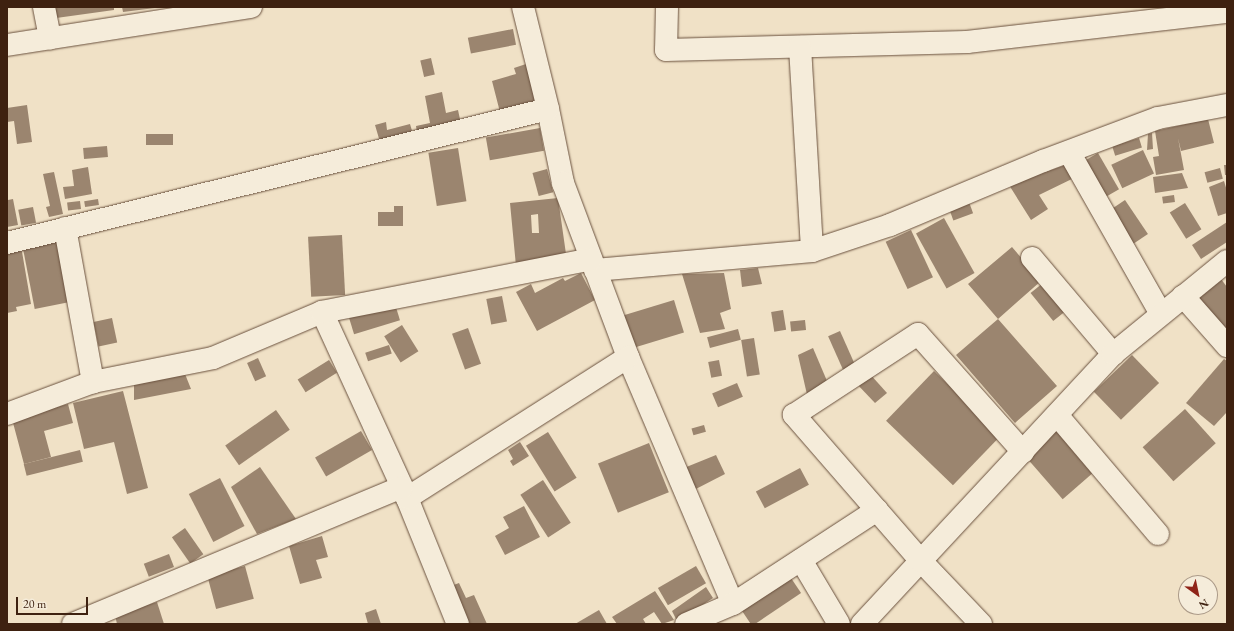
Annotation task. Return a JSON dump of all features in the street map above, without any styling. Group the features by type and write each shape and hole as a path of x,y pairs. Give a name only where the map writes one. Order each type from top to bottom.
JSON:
{"street":[{"path":"44,7 50,38"},
{"path":"7,45 251,7"},
{"path":"523,7 548,109 563,183 628,357 733,604"},
{"path":"667,7 666,50 967,42 1227,12"},
{"path":"800,47 812,251"},
{"path":"7,414 93,382 213,358 322,312 593,265 812,251 890,225 1069,152 1158,118 1227,105"},
{"path":"7,243 548,109"},
{"path":"1069,152 1161,314"},
{"path":"65,228 93,382"},
{"path":"1032,258 1113,354"},
{"path":"862,624 1113,354 1227,262"},
{"path":"1183,296 1227,346"},
{"path":"322,312 404,493 458,624"},
{"path":"979,623 922,561 794,415 918,334 1023,452"},
{"path":"73,624 404,493 628,357"},
{"path":"1057,415 1158,534"},
{"path":"686,624 733,604 877,510"},
{"path":"801,560 839,624"}],"building":[{"path":"47,7 114,7 114,10 49,19"},
{"path":"122,7 155,7 155,8 123,12"},
{"path":"513,29 516,45 471,53 468,38"},
{"path":"431,58 435,75 424,77 420,60"},
{"path":"526,64 539,110 502,120 492,81 516,74 514,68"},
{"path":"442,92 446,113 458,110 461,124 417,133 416,126 430,123 425,96"},
{"path":"27,105 32,142 17,144 14,121 7,122 7,108"},
{"path":"1208,119 1214,143 1181,151 1178,138 1184,170 1156,175 1153,157 1159,156 1155,131"},
{"path":"386,122 387,130 410,124 413,134 380,142 375,125"},
{"path":"540,128 544,151 490,160 486,138"},
{"path":"1152,133 1153,149 1147,150 1148,134"},
{"path":"146,134 173,134 173,145 146,145"},
{"path":"1139,138 1142,148 1115,156 1112,146"},
{"path":"107,146 108,157 84,159 83,148"},
{"path":"458,148 466,201 437,206 428,153"},
{"path":"1143,150 1154,174 1122,188 1111,165"},
{"path":"1098,153 1119,189 1101,200 1080,164"},
{"path":"1071,163 1078,176 1039,195 1048,209 1031,220 1009,185"},
{"path":"1224,165 1227,165 1227,175 1225,175"},
{"path":"88,167 92,194 65,199 63,187 74,186 72,170"},
{"path":"1220,168 1223,179 1207,183 1205,172"},
{"path":"547,169 553,192 539,196 533,173"},
{"path":"54,172 63,214 49,217 46,207 50,206 43,174"},
{"path":"1182,173 1188,188 1155,193 1153,177"},
{"path":"1224,181 1227,191 1227,213 1218,216 1209,187"},
{"path":"1174,195 1175,202 1163,204 1162,197"},
{"path":"7,196 8,200 13,199 18,225 7,227"},
{"path":"558,198 567,261 516,266 510,203","holes":["538,214 539,233 532,233 531,215"]},
{"path":"98,199 99,205 85,207 84,201"},
{"path":"1125,200 1148,234 1130,246 1107,212"},
{"path":"80,201 81,209 68,211 67,203"},
{"path":"969,202 973,213 953,220 949,209"},
{"path":"1185,203 1201,229 1186,239 1170,213"},
{"path":"394,206 403,206 403,226 378,226 378,212 394,212"},
{"path":"33,207 36,223 21,226 18,210"},
{"path":"944,218 975,273 947,289 916,234"},
{"path":"1227,222 1227,242 1201,259 1192,245"},
{"path":"911,230 933,277 908,289 886,242"},
{"path":"342,235 345,295 311,297 308,237"},
{"path":"59,240 71,302 35,309 23,247"},
{"path":"21,246 31,304 16,307 17,311 7,313 7,248"},
{"path":"1012,247 1041,281 998,319 968,284"},
{"path":"758,268 762,284 742,287 740,270"},
{"path":"581,273 595,300 537,331 516,292 531,284 535,293 563,278 565,281"},
{"path":"724,273 731,309 720,313 725,329 700,333 682,274"},
{"path":"1221,279 1227,287 1227,341 1194,301"},
{"path":"1043,283 1066,311 1053,321 1031,293"},
{"path":"502,296 507,322 491,325 486,299"},
{"path":"674,300 684,333 631,349 621,316"},
{"path":"395,304 400,320 354,334 349,318"},
{"path":"783,310 786,330 774,332 771,312"},
{"path":"112,318 117,342 99,346 93,322"},
{"path":"998,319 1057,386 1015,423 956,355"},
{"path":"805,320 806,330 791,332 790,322"},
{"path":"402,325 418,351 401,362 384,336"},
{"path":"468,328 481,364 465,370 452,334"},
{"path":"738,329 741,340 710,348 707,337"},
{"path":"840,331 858,371 846,376 828,336"},
{"path":"754,338 760,375 747,377 741,340"},
{"path":"389,345 392,354 368,361 365,353"},
{"path":"813,348 830,388 808,399 798,355"},
{"path":"1132,355 1159,383 1121,420 1094,392"},
{"path":"258,358 266,376 255,381 247,363"},
{"path":"1224,359 1227,361 1227,412 1214,426 1186,403"},
{"path":"329,360 337,373 306,392 298,380"},
{"path":"719,360 722,376 711,378 708,362"},
{"path":"934,371 1001,436 953,485 886,421"},
{"path":"869,373 887,393 875,403 855,382"},
{"path":"185,374 191,389 134,400 134,385"},
{"path":"737,383 743,397 718,407 712,394"},
{"path":"123,391 148,488 127,494 114,442 84,449 73,403"},
{"path":"68,404 73,423 44,431 51,457 24,464 12,419"},
{"path":"1185,409 1216,443 1173,481 1143,447"},
{"path":"276,410 290,430 239,465 225,446"},
{"path":"704,425 706,432 693,435 692,429"},
{"path":"1060,426 1097,469 1063,499 1025,456"},
{"path":"361,431 372,450 326,477 315,458"},
{"path":"548,432 577,478 555,492 526,446"},
{"path":"520,442 529,456 513,466 510,461 513,459 508,450"},
{"path":"649,443 669,492 618,513 598,464"},
{"path":"80,450 83,462 27,476 24,464"},
{"path":"716,455 725,474 690,492 679,470"},
{"path":"260,467 296,519 257,534 231,487"},
{"path":"800,468 809,485 765,508 756,491"},
{"path":"220,478 245,526 213,542 189,494"},
{"path":"543,480 571,523 548,537 520,495"},
{"path":"524,506 540,537 505,555 495,536 509,528 503,517"},
{"path":"185,528 203,554 190,563 172,537"},
{"path":"322,536 328,557 316,560 322,578 300,584 289,546"},
{"path":"169,554 174,567 149,577 144,564"},
{"path":"245,566 254,599 216,609 207,576"},
{"path":"696,566 706,583 668,605 658,588"},
{"path":"791,578 801,593 755,624 751,624 742,611"},
{"path":"459,583 466,598 474,595 487,624 469,624 451,586"},
{"path":"706,587 713,598 687,615 685,613 676,619 672,611"},
{"path":"655,591 674,620 662,624 654,612 643,619 646,624 617,624 612,617"},
{"path":"157,602 164,624 117,624 115,615"},
{"path":"376,609 381,624 368,624 365,613"},
{"path":"599,610 607,624 575,624"}]}
